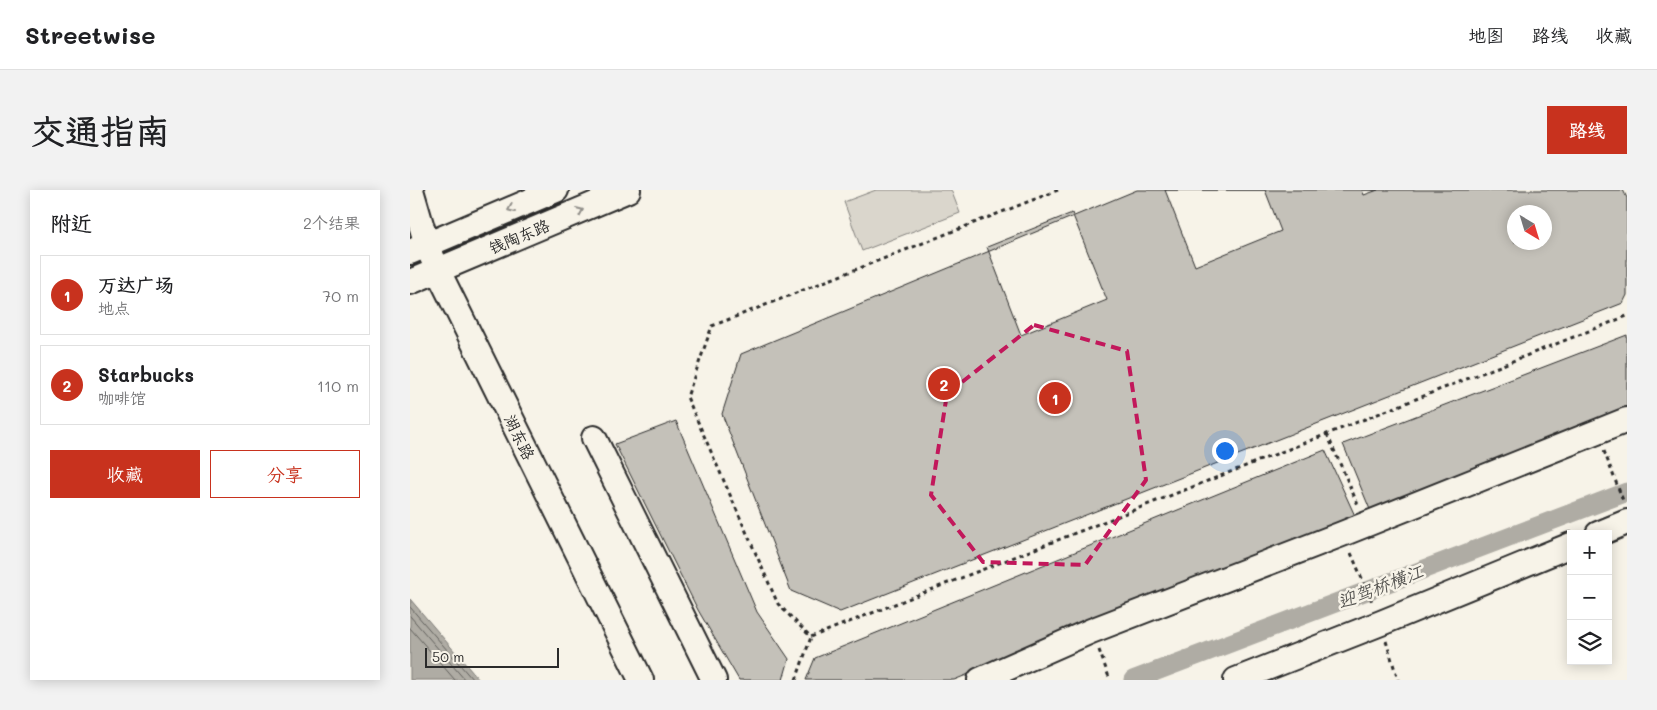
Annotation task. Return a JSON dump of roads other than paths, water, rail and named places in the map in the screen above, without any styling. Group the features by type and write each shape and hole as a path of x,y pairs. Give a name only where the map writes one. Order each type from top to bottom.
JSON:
{"street":[{"name":"湖东路","path":"411,190 419,248 438,271 640,680"},
{"name":"钱陶东路","path":"419,248 556,190"},
{"name":"钱陶东路","path":"410,282 628,190"},
{"path":"980,680 1092,631 1627,420"},
{"path":"594,438 714,680"},
{"path":"1603,530 1625,513"},
{"path":"1236,680 1381,624 1567,547"}],"water":[{"path":"410,599 479,680 410,680"}],"waterway":[{"name":"迎驾桥横江","path":"1133,680 1627,492"}],"place":[{"name":"Starbucks","path":"944,384"},
{"name":"万达广场","path":"1055,398"}]}
